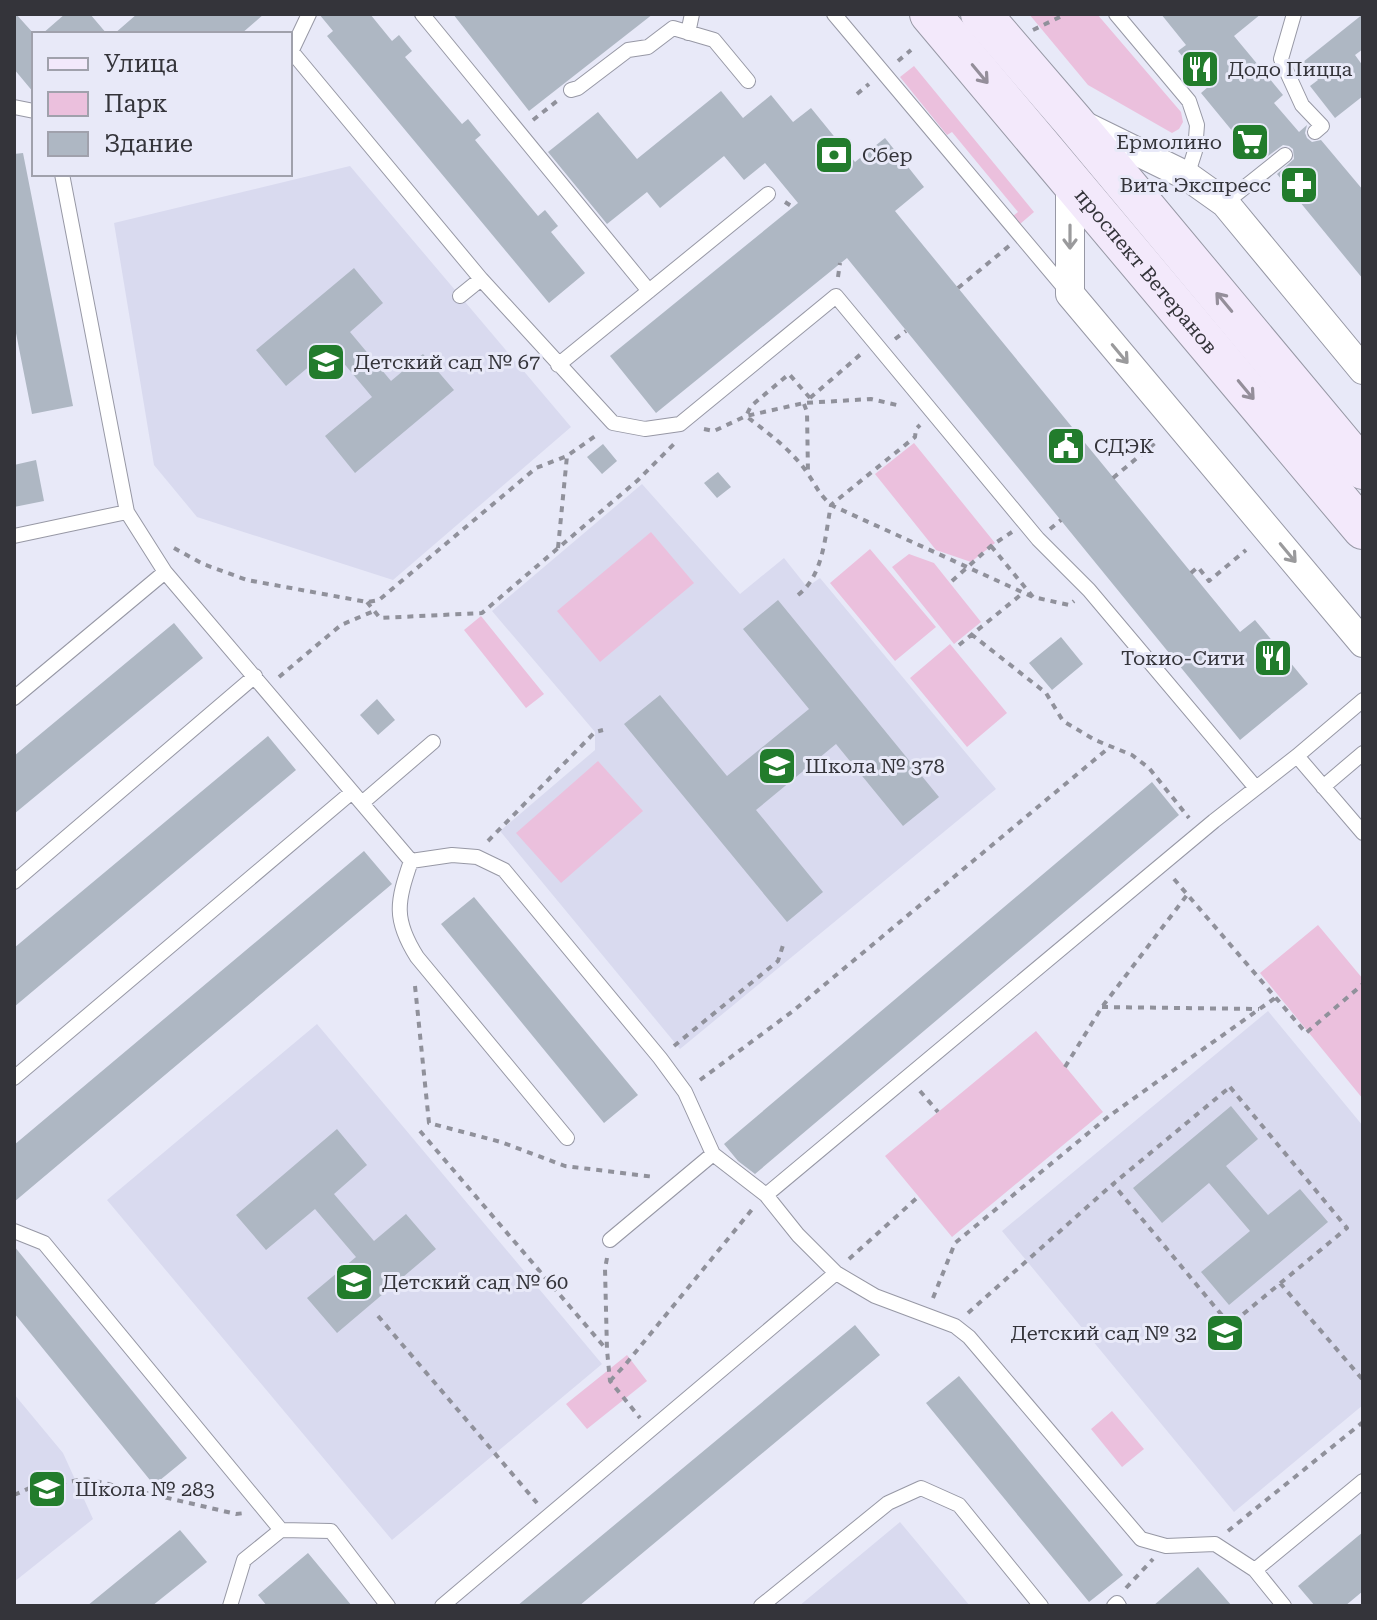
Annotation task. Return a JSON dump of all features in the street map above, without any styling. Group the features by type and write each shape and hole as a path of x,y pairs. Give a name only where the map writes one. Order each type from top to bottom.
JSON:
{"main road":[{"name":"проспект Ветеранов","path":"930,14 1363,529"},
{"name":"проспект Ветеранов","path":"981,14 1363,469"}],"street":[{"path":"1073,121 1187,176 1225,203 1363,370"},
{"path":"1070,181 1070,294 1363,643"},
{"path":"1363,460 1363,469"}],"lane":[{"path":"292,51 309,14"},
{"path":"422,14 649,291"},
{"path":"688,33 692,14"},
{"path":"834,14 1070,294"},
{"path":"1116,14 1189,101 1197,125 1195,151 1187,176"},
{"path":"1294,14 1281,59 1302,105 1322,126 1315,132"},
{"path":"571,90 628,50 648,47 673,28 714,40 748,81"},
{"path":"292,54 481,279 613,423 645,429 680,424 836,296 1038,539 1089,590 1256,788"},
{"path":"1225,203 1285,155"},
{"path":"62,176 127,512 165,572 411,861"},
{"path":"558,365 768,194"},
{"path":"460,296 481,279"},
{"path":"14,536 127,512"},
{"path":"14,698 165,572"},
{"path":"14,882 255,676"},
{"path":"766,1195 1363,700"},
{"path":"14,1078 357,797 433,742"},
{"path":"1323,787 1363,753"},
{"path":"1297,756 1363,833"},
{"path":"411,861 452,855 477,857 504,870 660,1058 685,1092 713,1154 766,1195 798,1235 836,1273 875,1296 955,1326 969,1337 1141,1539 1166,1546 1215,1544 1255,1570 1284,1606"},
{"path":"411,861 400,894 400,920 406,939 417,957 567,1138"},
{"path":"610,1240 713,1154"},
{"path":"14,1231 44,1243 281,1530"},
{"path":"442,1606 836,1273"},
{"path":"1255,1570 1363,1481"},
{"path":"761,1606 888,1503 921,1488 959,1505 1041,1606"},
{"path":"230,1606 244,1560 281,1530 331,1531 388,1606"}],"path":[{"path":"1031,31 1066,14"},
{"path":"893,65 911,50"},
{"path":"536,117 544,111"},
{"path":"958,288 996,257"},
{"path":"804,403 876,343"},
{"path":"746,416 751,406 789,374 810,398"},
{"path":"700,428 714,431 746,416 804,403 871,399 935,414"},
{"path":"804,403 807,412 808,473"},
{"path":"798,595 808,587 821,559 831,505 915,437 916,429 935,414"},
{"path":"746,416 775,437 808,473 818,493 831,505 1033,597 1069,605 1089,590"},
{"path":"147,544 156,539 203,564 247,580 367,602 379,600 536,468 567,456 613,423"},
{"path":"367,602 380,618 482,613 638,480 674,446 676,437"},
{"path":"1113,478 1155,443"},
{"path":"558,548 567,456"},
{"path":"952,581 991,546 1025,523"},
{"path":"991,546 1033,597"},
{"path":"1191,573 1198,567 1209,581 1246,550"},
{"path":"959,645 1023,593"},
{"path":"266,689 341,625 374,611"},
{"path":"971,634 1046,693 1063,721 1095,740 1132,755 1149,768 1200,833"},
{"path":"477,857 490,838 595,732 603,730"},
{"path":"685,1092 793,1011 1111,746"},
{"path":"1162,865 1306,1033 1363,984"},
{"path":"1065,1067 1102,1007 1187,895"},
{"path":"660,1058 778,961 784,942"},
{"path":"417,957 413,967 429,1123 501,1142 565,1166 667,1179 674,1187"},
{"path":"926,1316 955,1243 1109,1116 1275,998"},
{"path":"1102,1007 1259,1009"},
{"path":"908,1077 938,1112"},
{"path":"955,1326 1113,1184 1230,1087 1347,1228 1230,1325 1113,1184"},
{"path":"420,1131 607,1350"},
{"path":"610,1381 766,1195"},
{"path":"836,1273 918,1197"},
{"path":"610,1240 605,1269 610,1381 650,1430"},
{"path":"1280,1283 1363,1380"},
{"path":"378,1316 548,1515"},
{"path":"1215,1544 1363,1422"},
{"path":"14,1495 32,1487 87,1479 236,1514 268,1512"},
{"path":"1117,1605 1118,1596 1166,1546"}],"shaded area":[{"name":"Детский сад № 67","path":"350,166 571,427 393,580 197,517 154,465 114,223"},
{"name":"Школа № 378","path":"642,484 740,594 784,558 807,587 820,578 996,789 680,1049 500,831 595,750 595,732 492,611"},
{"name":"Детский сад № 32","path":"1268,1011 1363,1126 1363,1405 1234,1512 1002,1231"},
{"name":"Детский сад № 60","path":"317,1024 602,1364 392,1540 107,1200"},
{"name":"Школа № 283","path":"14,1394 63,1453 93,1519 14,1582"},
{"path":"900,1522 970,1606 799,1606"}],"green space":[{"path":"1029,14 1097,14 1181,112 1183,122 1179,129 1172,133 1088,85"},
{"path":"914,66 1034,212 1020,224 1013,216 1018,212 952,132 947,135 900,77"},
{"path":"914,443 995,543 971,562 936,550 875,474"},
{"path":"651,532 694,583 600,662 557,611"},
{"path":"870,549 936,627 895,661 830,583"},
{"path":"909,554 934,563 981,622 954,644 892,567"},
{"path":"481,616 544,694 526,708 464,630"},
{"path":"950,644 1007,713 967,747 910,678"},
{"path":"598,761 643,811 561,883 516,833"},
{"path":"1318,925 1363,979 1363,1099 1260,973"},
{"path":"1036,1031 1103,1112 952,1237 885,1156"},
{"path":"627,1355 647,1381 587,1429 566,1404"},
{"path":"1112,1411 1144,1449 1122,1467 1091,1429"}],"building":[{"path":"16,14 32,32 32,91 14,69"},
{"path":"65,14 90,14 105,32 44,32"},
{"path":"137,14 264,14 243,32 116,32"},
{"path":"319,14 370,14 392,41 399,35 412,51 405,57 462,124 468,119 481,135 475,140 538,216 545,210 558,226 551,232 585,273 549,303 327,36 333,31"},
{"path":"453,14 653,14 529,111"},
{"path":"1161,14 1261,14 1234,36 1283,95 1274,103 1299,132 1307,125 1307,138 1312,142 1321,140 1363,190 1363,279 1277,174 1294,159 1293,149 1283,145 1264,159 1257,151 1252,155 1201,93 1208,87 1178,51 1186,45"},
{"path":"1363,14 1363,49 1355,55 1363,66 1363,96 1335,118 1310,86 1318,80 1303,62"},
{"path":"721,91 743,118 771,95 793,122 811,108 855,162 885,138 924,187 895,211 1240,632 1255,620 1308,684 1240,740 847,258 656,413 610,356 798,203 765,163 744,180 724,156 660,208 647,192 607,224 548,152 598,112 637,159"},
{"path":"23,153 73,406 32,414 14,323 14,154"},
{"path":"354,268 383,303 350,332 391,381 423,354 454,390 355,473 325,436 372,397 331,348 286,386 256,350"},
{"path":"603,444 617,461 602,474 587,457"},
{"path":"36,460 44,501 14,507 14,465"},
{"path":"718,472 731,487 717,498 704,483"},
{"path":"778,600 939,797 903,826 836,744 756,810 823,892 787,922 624,724 660,695 727,776 809,709 743,629"},
{"path":"174,623 203,658 14,814 14,756"},
{"path":"1061,637 1083,664 1052,690 1029,663"},
{"path":"377,699 395,720 378,735 360,715"},
{"path":"268,736 296,770 14,1007 14,948"},
{"path":"1152,782 1179,815 755,1174 738,1161 724,1144"},
{"path":"364,851 392,884 14,1202 14,1145"},
{"path":"474,897 638,1095 604,1123 441,924"},
{"path":"1231,1106 1258,1139 1226,1166 1268,1215 1300,1189 1328,1222 1229,1305 1201,1272 1250,1231 1209,1183 1162,1223 1133,1188"},
{"path":"337,1129 367,1165 334,1194 374,1241 406,1214 436,1249 337,1333 307,1298 356,1257 315,1209 266,1250 236,1215"},
{"path":"14,1246 187,1458 154,1485 14,1313"},
{"path":"855,1325 880,1355 579,1606 517,1606"},
{"path":"959,1376 1123,1575 1089,1602 926,1403"},
{"path":"180,1530 207,1562 152,1606 87,1606"},
{"path":"1363,1532 1363,1591 1345,1606 1315,1606 1298,1586"},
{"path":"308,1553 352,1606 267,1606 258,1595"},
{"path":"1198,1567 1232,1606 1153,1606"}],"place":[{"name":"Додо Пицца","path":"1200,69"},
{"name":"Ермолино","path":"1250,142"},
{"name":"Сбер","path":"834,155"},
{"name":"Вита Экспресс","path":"1299,185"},
{"name":"Детский сад № 67","path":"326,362"},
{"name":"СДЭК","path":"1066,446"},
{"name":"Токио-Сити","path":"1273,658"},
{"name":"Школа № 378","path":"777,766"},
{"name":"Детский сад № 60","path":"354,1282"},
{"name":"Детский сад № 32","path":"1225,1333"},
{"name":"Школа № 283","path":"47,1489"}]}
